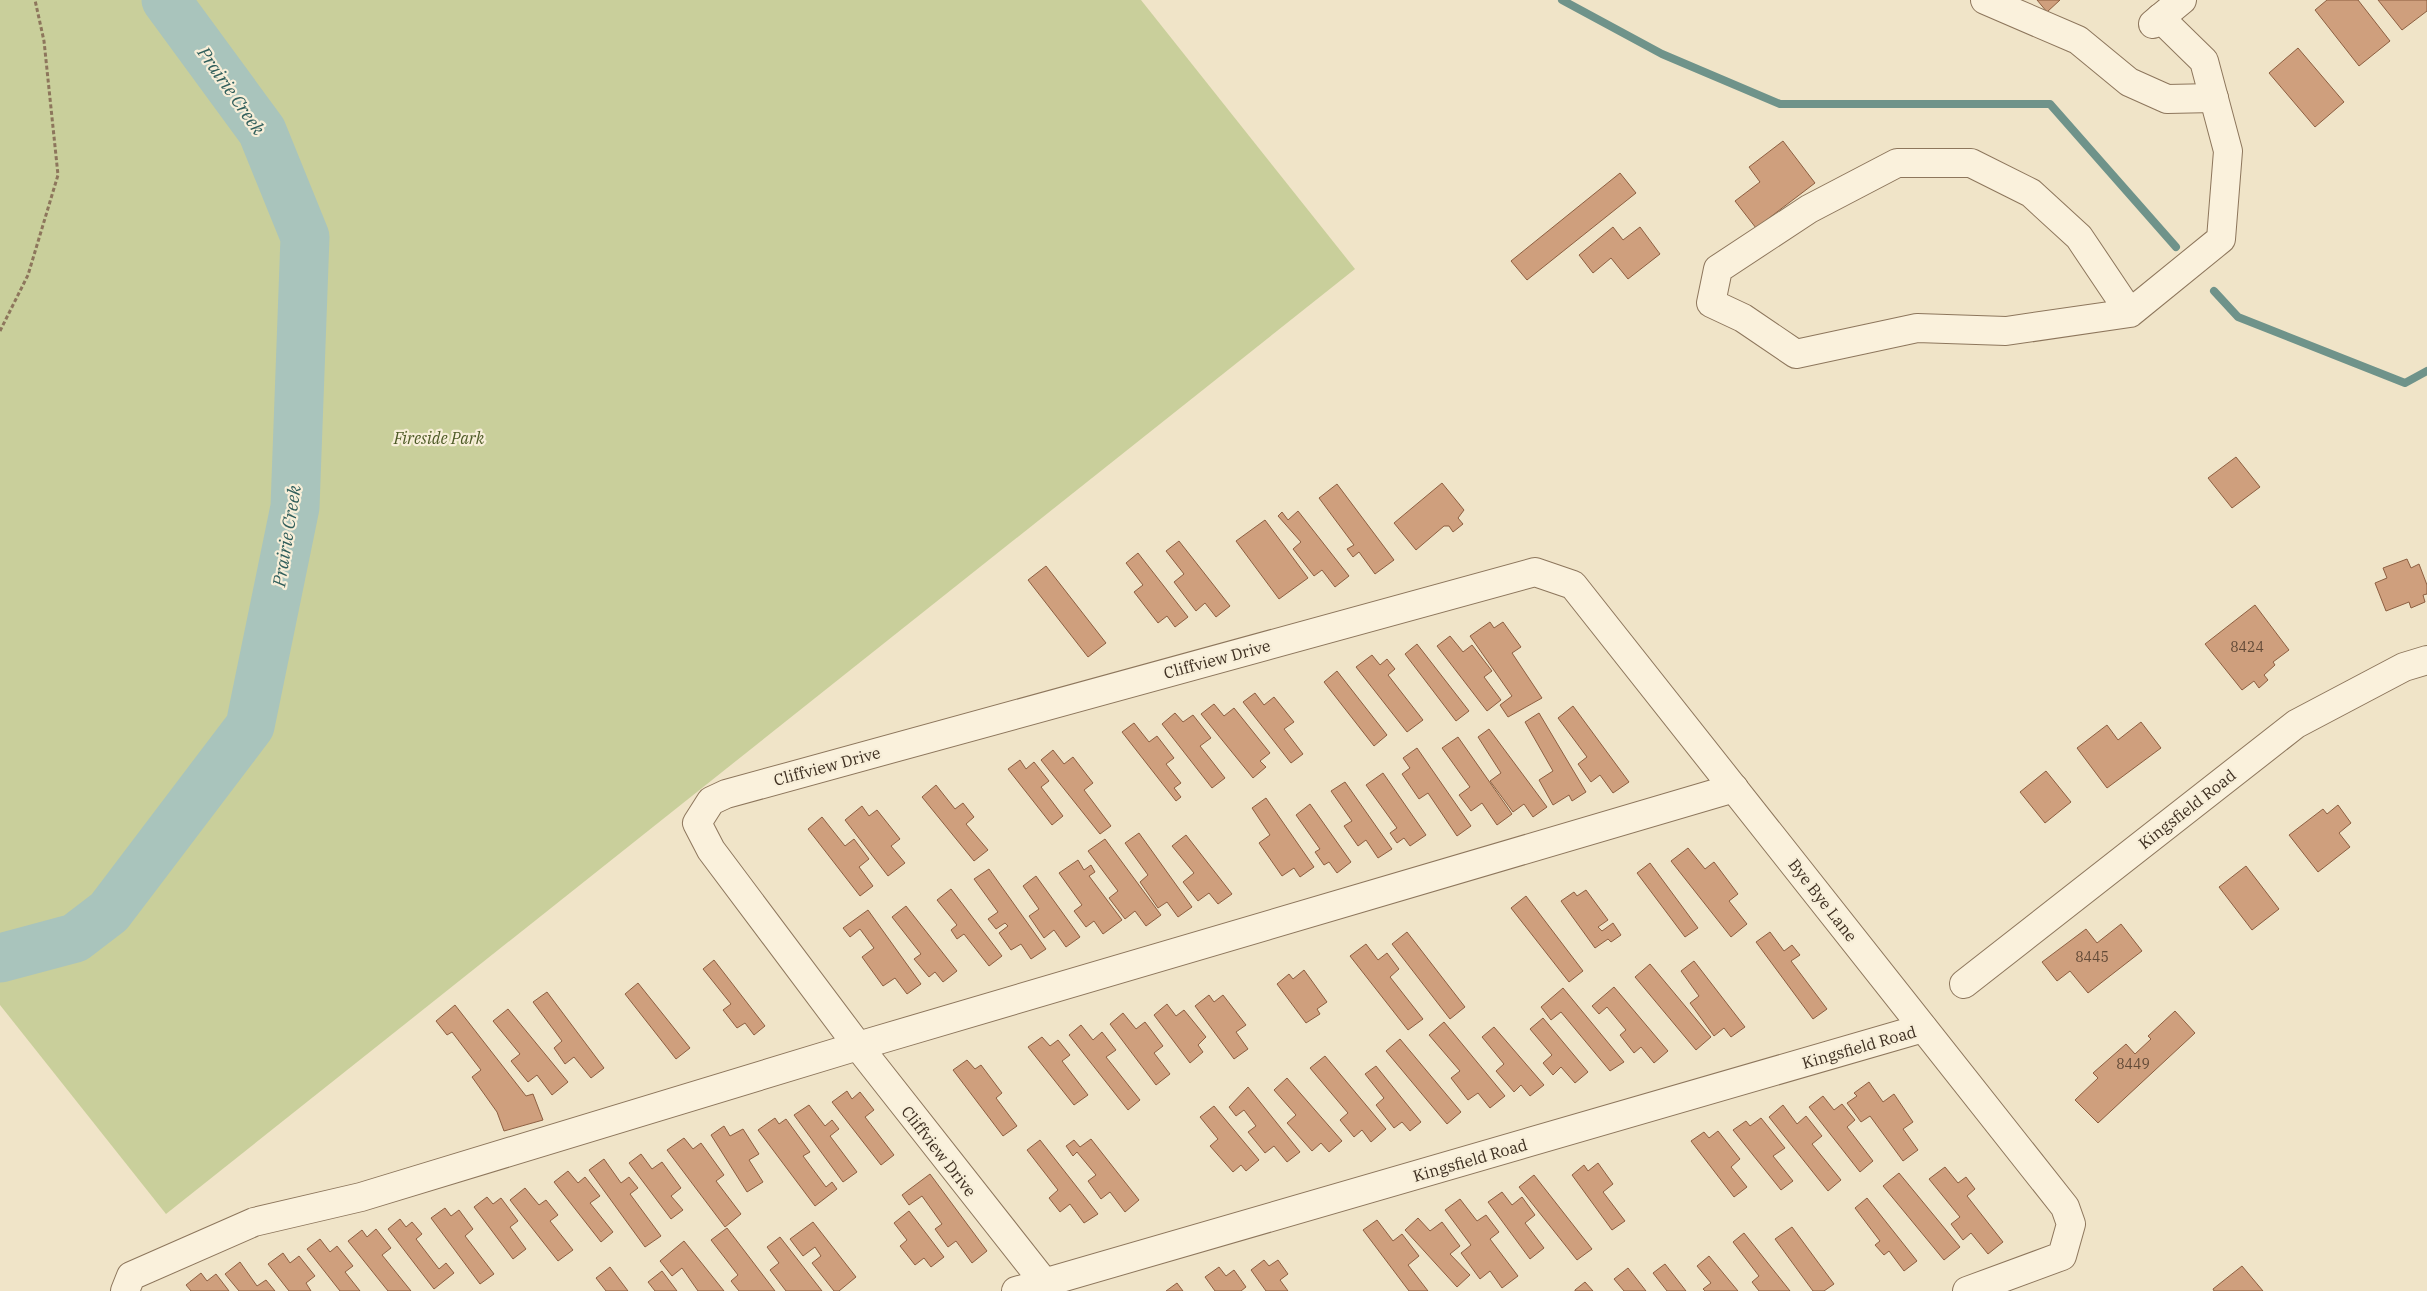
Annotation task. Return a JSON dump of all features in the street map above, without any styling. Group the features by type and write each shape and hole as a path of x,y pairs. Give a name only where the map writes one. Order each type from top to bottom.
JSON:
{"street":[{"path":"1985,0 2078,40 2129,82 2167,99 2214,98"},
{"path":"2130,314 2079,237 2031,193 1971,164 1897,163 1809,209 1718,269 1711,303 1743,318 1796,354 1917,328 2006,331 2130,314 2221,239 2228,151 2204,61 2156,21 2182,0"},
{"name":"Bye Bye Lane","path":"1535,572 1573,585 2065,1206 2071,1224 2062,1256 1967,1291"},
{"name":"Cliffview Drive","path":"1048,1287 858,1046 702,836 697,823 711,802 736,791 1535,572"},
{"name":"Kingsfield Road","path":"1964,984 2296,724 2404,668 2427,660"},
{"path":"125,1291 131,1276 254,1222 370,1194 858,1046 1734,788"},
{"name":"Kingsfield Road","path":"1016,1291 1048,1287 1923,1028"}],"path":[{"path":"0,332 28,275 58,176 44,41 35,0"}],"green space":[{"name":"Fireside Park","path":"0,0 1141,0 1355,269 166,1214 0,1005"}],"building":[{"path":"2037,0 2060,0 2047,12"},
{"path":"2327,0 2358,0 2390,41 2359,66 2315,10"},
{"path":"2378,0 2427,0 2427,11 2402,30"},
{"path":"2298,48 2344,102 2315,127 2269,73"},
{"path":"1783,141 1815,183 1756,228 1735,201 1760,182 1749,167"},
{"path":"1620,173 1636,193 1527,280 1511,261"},
{"path":"1613,227 1623,240 1640,227 1660,254 1628,279 1611,258 1593,273 1579,255"},
{"path":"2236,457 2260,487 2232,508 2208,478"},
{"path":"1442,483 1464,510 1458,518 1463,524 1453,532 1449,526 1444,526 1416,550 1394,523"},
{"path":"1337,484 1394,560 1375,574 1359,552 1353,557 1347,549 1354,545 1319,498"},
{"path":"1298,511 1349,576 1335,587 1322,570 1314,576 1293,549 1301,542 1278,516 1282,512 1288,520"},
{"path":"1265,520 1308,578 1279,599 1236,541"},
{"path":"1179,541 1230,606 1216,617 1205,603 1196,611 1174,582 1184,574 1166,551"},
{"path":"1138,553 1188,617 1175,627 1167,616 1158,623 1134,592 1143,585 1126,563"},
{"path":"2407,559 2411,568 2419,564 2427,585 2427,594 2423,595 2425,602 2411,608 2409,602 2386,611 2375,583 2387,578 2383,568"},
{"path":"1046,566 1106,643 1088,657 1028,580"},
{"path":"2255,605 2289,650 2273,662 2275,665 2264,675 2268,680 2259,688 2254,681 2242,690 2205,644"},
{"path":"1490,622 1494,628 1503,622 1521,647 1512,653 1542,698 1508,717 1500,705 1512,696 1470,636"},
{"path":"1450,636 1463,652 1472,645 1492,671 1484,677 1501,700 1487,711 1437,646"},
{"path":"1417,644 1469,711 1456,721 1405,654"},
{"path":"1372,655 1380,665 1387,659 1395,669 1388,675 1423,720 1407,732 1356,667"},
{"path":"1337,671 1387,735 1374,746 1324,682"},
{"path":"1255,693 1264,705 1274,697 1294,722 1284,729 1303,754 1291,763 1243,702"},
{"path":"1214,704 1224,716 1234,708 1270,753 1260,761 1266,767 1253,778 1201,714"},
{"path":"1573,706 1629,782 1613,793 1600,775 1591,782 1578,764 1587,757 1558,718"},
{"path":"1175,713 1183,722 1193,715 1211,738 1200,746 1225,778 1212,788 1162,724"},
{"path":"1539,713 1586,792 1572,801 1569,795 1553,805 1539,780 1553,771 1525,722"},
{"path":"2141,722 2161,748 2107,788 2077,748 2107,725 2118,740"},
{"path":"1134,723 1149,742 1157,736 1174,758 1166,764 1181,783 1174,788 1181,797 1176,801 1122,732"},
{"path":"1489,729 1547,807 1533,817 1524,804 1513,812 1490,781 1501,773 1478,737"},
{"path":"1458,737 1512,814 1497,825 1482,803 1471,811 1459,795 1470,787 1442,748"},
{"path":"1417,748 1471,826 1457,836 1428,793 1419,799 1402,774 1410,768 1403,758"},
{"path":"1053,750 1064,764 1073,757 1093,783 1084,790 1111,826 1100,834 1041,760"},
{"path":"1020,760 1026,769 1034,762 1049,781 1041,787 1063,816 1052,825 1008,769"},
{"path":"2046,771 2071,802 2045,823 2020,792"},
{"path":"1383,773 1426,835 1410,846 1404,838 1397,843 1390,833 1397,828 1366,785"},
{"path":"1345,782 1392,849 1378,858 1366,840 1358,846 1344,826 1352,821 1331,791"},
{"path":"936,785 955,809 963,803 974,817 966,824 988,850 974,861 922,797"},
{"path":"1266,798 1314,867 1300,877 1294,868 1282,876 1259,843 1270,835 1252,808"},
{"path":"1310,804 1351,862 1337,873 1329,862 1324,865 1315,852 1320,849 1296,815"},
{"path":"2338,805 2351,823 2339,833 2350,847 2318,872 2289,835 2323,809 2327,814"},
{"path":"862,806 869,816 877,810 900,839 891,846 905,863 888,876 845,820"},
{"path":"822,817 845,846 854,839 869,859 859,867 873,886 860,896 808,829"},
{"path":"1139,833 1192,907 1178,917 1167,902 1158,908 1140,882 1148,875 1125,843"},
{"path":"1186,835 1232,894 1218,904 1209,893 1198,901 1183,882 1194,873 1172,846"},
{"path":"1105,839 1161,915 1146,926 1135,911 1125,919 1109,898 1118,891 1088,851"},
{"path":"1688,848 1705,869 1714,862 1738,894 1729,901 1747,924 1731,937 1671,861"},
{"path":"1078,860 1084,870 1091,865 1095,872 1089,876 1122,920 1103,934 1094,921 1086,927 1074,911 1082,905 1059,873"},
{"path":"1650,863 1698,928 1685,937 1637,873"},
{"path":"2246,866 2279,909 2252,930 2219,887"},
{"path":"989,869 1046,949 1031,959 1021,944 1011,950 999,933 1008,926 1005,923 996,929 988,919 998,912 974,879"},
{"path":"1036,876 1080,937 1066,947 1054,930 1044,938 1029,916 1039,909 1023,886"},
{"path":"951,889 1002,956 989,966 964,934 957,939 951,930 957,925 937,900"},
{"path":"1586,890 1608,920 1598,927 1602,931 1613,923 1621,935 1611,942 1608,939 1595,948 1561,901 1574,892 1577,896"},
{"path":"1526,896 1583,971 1569,982 1511,908"},
{"path":"906,906 957,971 943,982 935,972 929,977 914,959 921,954 892,917"},
{"path":"868,910 921,984 907,994 895,978 883,986 862,957 874,948 860,929 850,937 843,928"},
{"path":"2121,924 2142,951 2088,993 2070,971 2057,981 2042,962 2086,929 2097,943"},
{"path":"1407,932 1465,1007 1450,1019 1392,944"},
{"path":"1770,932 1784,951 1792,945 1800,955 1791,961 1827,1009 1813,1019 1756,942"},
{"path":"1366,944 1378,960 1387,953 1399,969 1390,977 1423,1019 1408,1030 1350,956"},
{"path":"714,960 765,1026 754,1035 745,1023 737,1028 723,1010 731,1004 703,969"},
{"path":"1694,961 1745,1027 1731,1037 1724,1028 1714,1036 1690,1003 1699,996 1681,971"},
{"path":"1650,964 1711,1037 1696,1050 1635,977"},
{"path":"1304,970 1327,1002 1317,1009 1320,1014 1306,1023 1277,984 1289,974 1293,979"},
{"path":"638,983 690,1048 676,1059 625,994"},
{"path":"1614,987 1668,1051 1654,1063 1641,1047 1634,1053 1620,1035 1626,1030 1607,1007 1599,1014 1592,1006"},
{"path":"1563,988 1624,1062 1610,1071 1561,1012 1551,1020 1541,1007"},
{"path":"547,992 604,1068 591,1078 574,1057 565,1064 554,1048 562,1041 533,1002"},
{"path":"1209,995 1214,1002 1223,995 1246,1025 1236,1032 1248,1049 1234,1059 1195,1006"},
{"path":"1167,1004 1176,1016 1184,1010 1206,1037 1198,1045 1203,1052 1190,1063 1154,1015"},
{"path":"455,1005 526,1096 533,1094 543,1120 504,1131 497,1112 472,1077 481,1070 452,1032 447,1035 436,1021"},
{"path":"508,1009 568,1082 552,1095 537,1075 528,1082 511,1061 520,1054 493,1021"},
{"path":"2175,1011 2195,1033 2098,1123 2075,1100 2098,1078 2093,1073 2126,1044 2135,1054 2151,1039 2148,1036"},
{"path":"1123,1013 1136,1029 1145,1022 1163,1046 1154,1053 1170,1074 1156,1085 1110,1024"},
{"path":"1543,1018 1588,1072 1575,1083 1561,1067 1553,1075 1543,1063 1552,1055 1530,1029"},
{"path":"1444,1022 1505,1096 1490,1108 1478,1093 1468,1100 1451,1078 1460,1071 1429,1035"},
{"path":"1081,1025 1093,1040 1102,1032 1116,1050 1106,1057 1140,1100 1128,1110 1069,1035"},
{"path":"1494,1027 1544,1085 1530,1096 1521,1085 1514,1092 1496,1071 1504,1064 1482,1037"},
{"path":"1042,1037 1050,1046 1058,1040 1070,1055 1062,1061 1088,1095 1074,1105 1028,1047"},
{"path":"1400,1039 1461,1112 1447,1124 1386,1051"},
{"path":"1325,1056 1386,1129 1371,1142 1362,1130 1354,1137 1340,1120 1348,1113 1310,1068"},
{"path":"967,1060 975,1069 981,1065 1002,1093 996,1098 1017,1126 1003,1136 953,1070"},
{"path":"1376,1066 1421,1122 1410,1131 1402,1122 1394,1128 1376,1105 1384,1098 1365,1074"},
{"path":"1287,1078 1342,1141 1329,1152 1321,1143 1312,1151 1287,1123 1296,1115 1274,1090"},
{"path":"1869,1082 1883,1102 1894,1094 1913,1122 1903,1129 1918,1150 1903,1161 1870,1116 1861,1122 1847,1103 1857,1096 1854,1093"},
{"path":"1248,1087 1300,1152 1287,1162 1274,1146 1265,1153 1248,1132 1256,1126 1244,1110 1236,1116 1229,1107"},
{"path":"847,1091 852,1099 860,1092 874,1110 865,1117 894,1155 881,1165 832,1102"},
{"path":"1823,1096 1834,1110 1842,1104 1855,1120 1847,1127 1873,1161 1860,1172 1809,1107"},
{"path":"809,1105 825,1126 832,1120 839,1129 830,1136 857,1172 843,1182 794,1115"},
{"path":"1783,1105 1797,1124 1806,1116 1822,1136 1812,1144 1841,1180 1828,1191 1769,1117"},
{"path":"1214,1106 1259,1160 1246,1171 1241,1165 1233,1172 1210,1146 1218,1139 1200,1117"},
{"path":"775,1118 779,1124 786,1119 810,1152 803,1156 826,1187 832,1182 837,1189 815,1206 758,1130"},
{"path":"1761,1118 1785,1148 1773,1156 1793,1181 1781,1190 1733,1130 1746,1121 1750,1126"},
{"path":"724,1126 730,1136 743,1129 759,1154 749,1160 763,1182 747,1192 711,1135"},
{"path":"1718,1131 1740,1159 1731,1167 1747,1187 1734,1197 1691,1141 1704,1132 1709,1138"},
{"path":"684,1138 693,1149 701,1143 724,1175 716,1181 741,1214 725,1227 667,1150"},
{"path":"1091,1139 1139,1200 1125,1212 1110,1192 1101,1199 1088,1181 1096,1175 1077,1152 1073,1156 1066,1146 1074,1140 1080,1147"},
{"path":"1040,1140 1098,1214 1084,1223 1070,1204 1060,1212 1049,1198 1058,1190 1027,1150"},
{"path":"641,1154 652,1169 662,1162 681,1188 671,1196 683,1210 671,1219 629,1163"},
{"path":"604,1159 621,1183 629,1177 638,1188 630,1194 661,1236 645,1247 589,1170"},
{"path":"1598,1163 1613,1184 1603,1192 1625,1221 1612,1230 1572,1175 1584,1165 1588,1171"},
{"path":"1945,1167 1958,1183 1966,1177 1975,1189 1967,1196 2003,1242 1988,1254 1971,1233 1963,1240 1951,1224 1960,1217 1929,1179"},
{"path":"568,1171 578,1183 585,1177 600,1196 590,1203 613,1232 601,1242 554,1182"},
{"path":"1899,1173 1960,1247 1944,1260 1883,1186"},
{"path":"930,1174 987,1251 972,1263 956,1241 948,1247 935,1229 942,1224 922,1196 909,1205 902,1195"},
{"path":"1534,1175 1592,1249 1577,1260 1519,1187"},
{"path":"525,1188 539,1205 546,1200 558,1215 550,1221 573,1250 558,1261 510,1200"},
{"path":"1502,1192 1512,1205 1522,1197 1535,1215 1525,1223 1544,1248 1530,1259 1488,1202"},
{"path":"487,1197 493,1204 501,1198 518,1221 510,1227 526,1249 513,1259 474,1207"},
{"path":"1867,1198 1917,1261 1904,1271 1889,1251 1884,1255 1875,1245 1880,1241 1855,1208"},
{"path":"1460,1199 1477,1221 1486,1215 1499,1232 1490,1239 1518,1276 1502,1288 1490,1271 1480,1279 1461,1253 1471,1245 1445,1210"},
{"path":"445,1208 451,1216 459,1210 473,1229 465,1236 494,1274 480,1284 431,1218"},
{"path":"909,1211 944,1257 931,1267 924,1258 915,1265 900,1246 907,1240 894,1223"},
{"path":"1418,1218 1430,1231 1442,1222 1460,1246 1450,1254 1470,1275 1457,1287 1405,1230"},
{"path":"400,1219 406,1227 412,1222 422,1234 416,1239 439,1269 446,1263 454,1273 434,1289 388,1229"},
{"path":"1377,1220 1393,1241 1402,1234 1419,1256 1408,1265 1428,1291 1409,1291 1363,1230"},
{"path":"813,1222 856,1277 839,1291 834,1291 812,1263 821,1256 815,1247 803,1256 790,1239"},
{"path":"1792,1227 1834,1284 1824,1291 1813,1291 1775,1239"},
{"path":"727,1228 775,1291 739,1291 731,1281 738,1275 711,1240"},
{"path":"376,1229 391,1248 382,1255 411,1291 388,1291 348,1241 362,1230 367,1237"},
{"path":"1744,1233 1790,1291 1759,1291 1752,1282 1759,1276 1733,1242"},
{"path":"780,1237 822,1291 786,1291 770,1270 779,1263 767,1247"},
{"path":"320,1239 330,1252 337,1246 353,1266 345,1272 360,1291 340,1291 307,1249"},
{"path":"684,1241 724,1291 698,1291 682,1268 672,1276 660,1261"},
{"path":"283,1253 290,1263 299,1256 315,1276 306,1283 311,1291 289,1291 268,1264"},
{"path":"1709,1256 1738,1291 1705,1291 1703,1289 1711,1283 1697,1266"},
{"path":"1264,1260 1269,1266 1278,1260 1288,1274 1280,1280 1288,1291 1266,1291 1251,1270"},
{"path":"240,1262 257,1286 266,1280 275,1291 239,1291 225,1274"},
{"path":"1665,1264 1686,1291 1667,1291 1653,1273"},
{"path":"2242,1266 2263,1291 2214,1291 2213,1289"},
{"path":"610,1267 628,1291 606,1291 596,1278"},
{"path":"1219,1267 1226,1276 1234,1270 1246,1287 1241,1291 1215,1291 1205,1277"},
{"path":"1628,1268 1646,1291 1624,1291 1614,1279"},
{"path":"662,1271 677,1291 655,1291 648,1282"},
{"path":"201,1273 207,1281 216,1274 229,1291 191,1291 186,1285"},
{"path":"1585,1282 1593,1291 1575,1291 1575,1290"},
{"path":"1177,1283 1183,1291 1166,1291"}],"waterway":[{"name":"Prairie Creek","path":"0,958 75,938 109,912 250,726 295,507 305,237 262,131 166,0"},
{"path":"1562,0 1662,54 1780,104 2050,104 2176,247"},
{"path":"2214,291 2238,317 2405,383 2427,371"}]}
